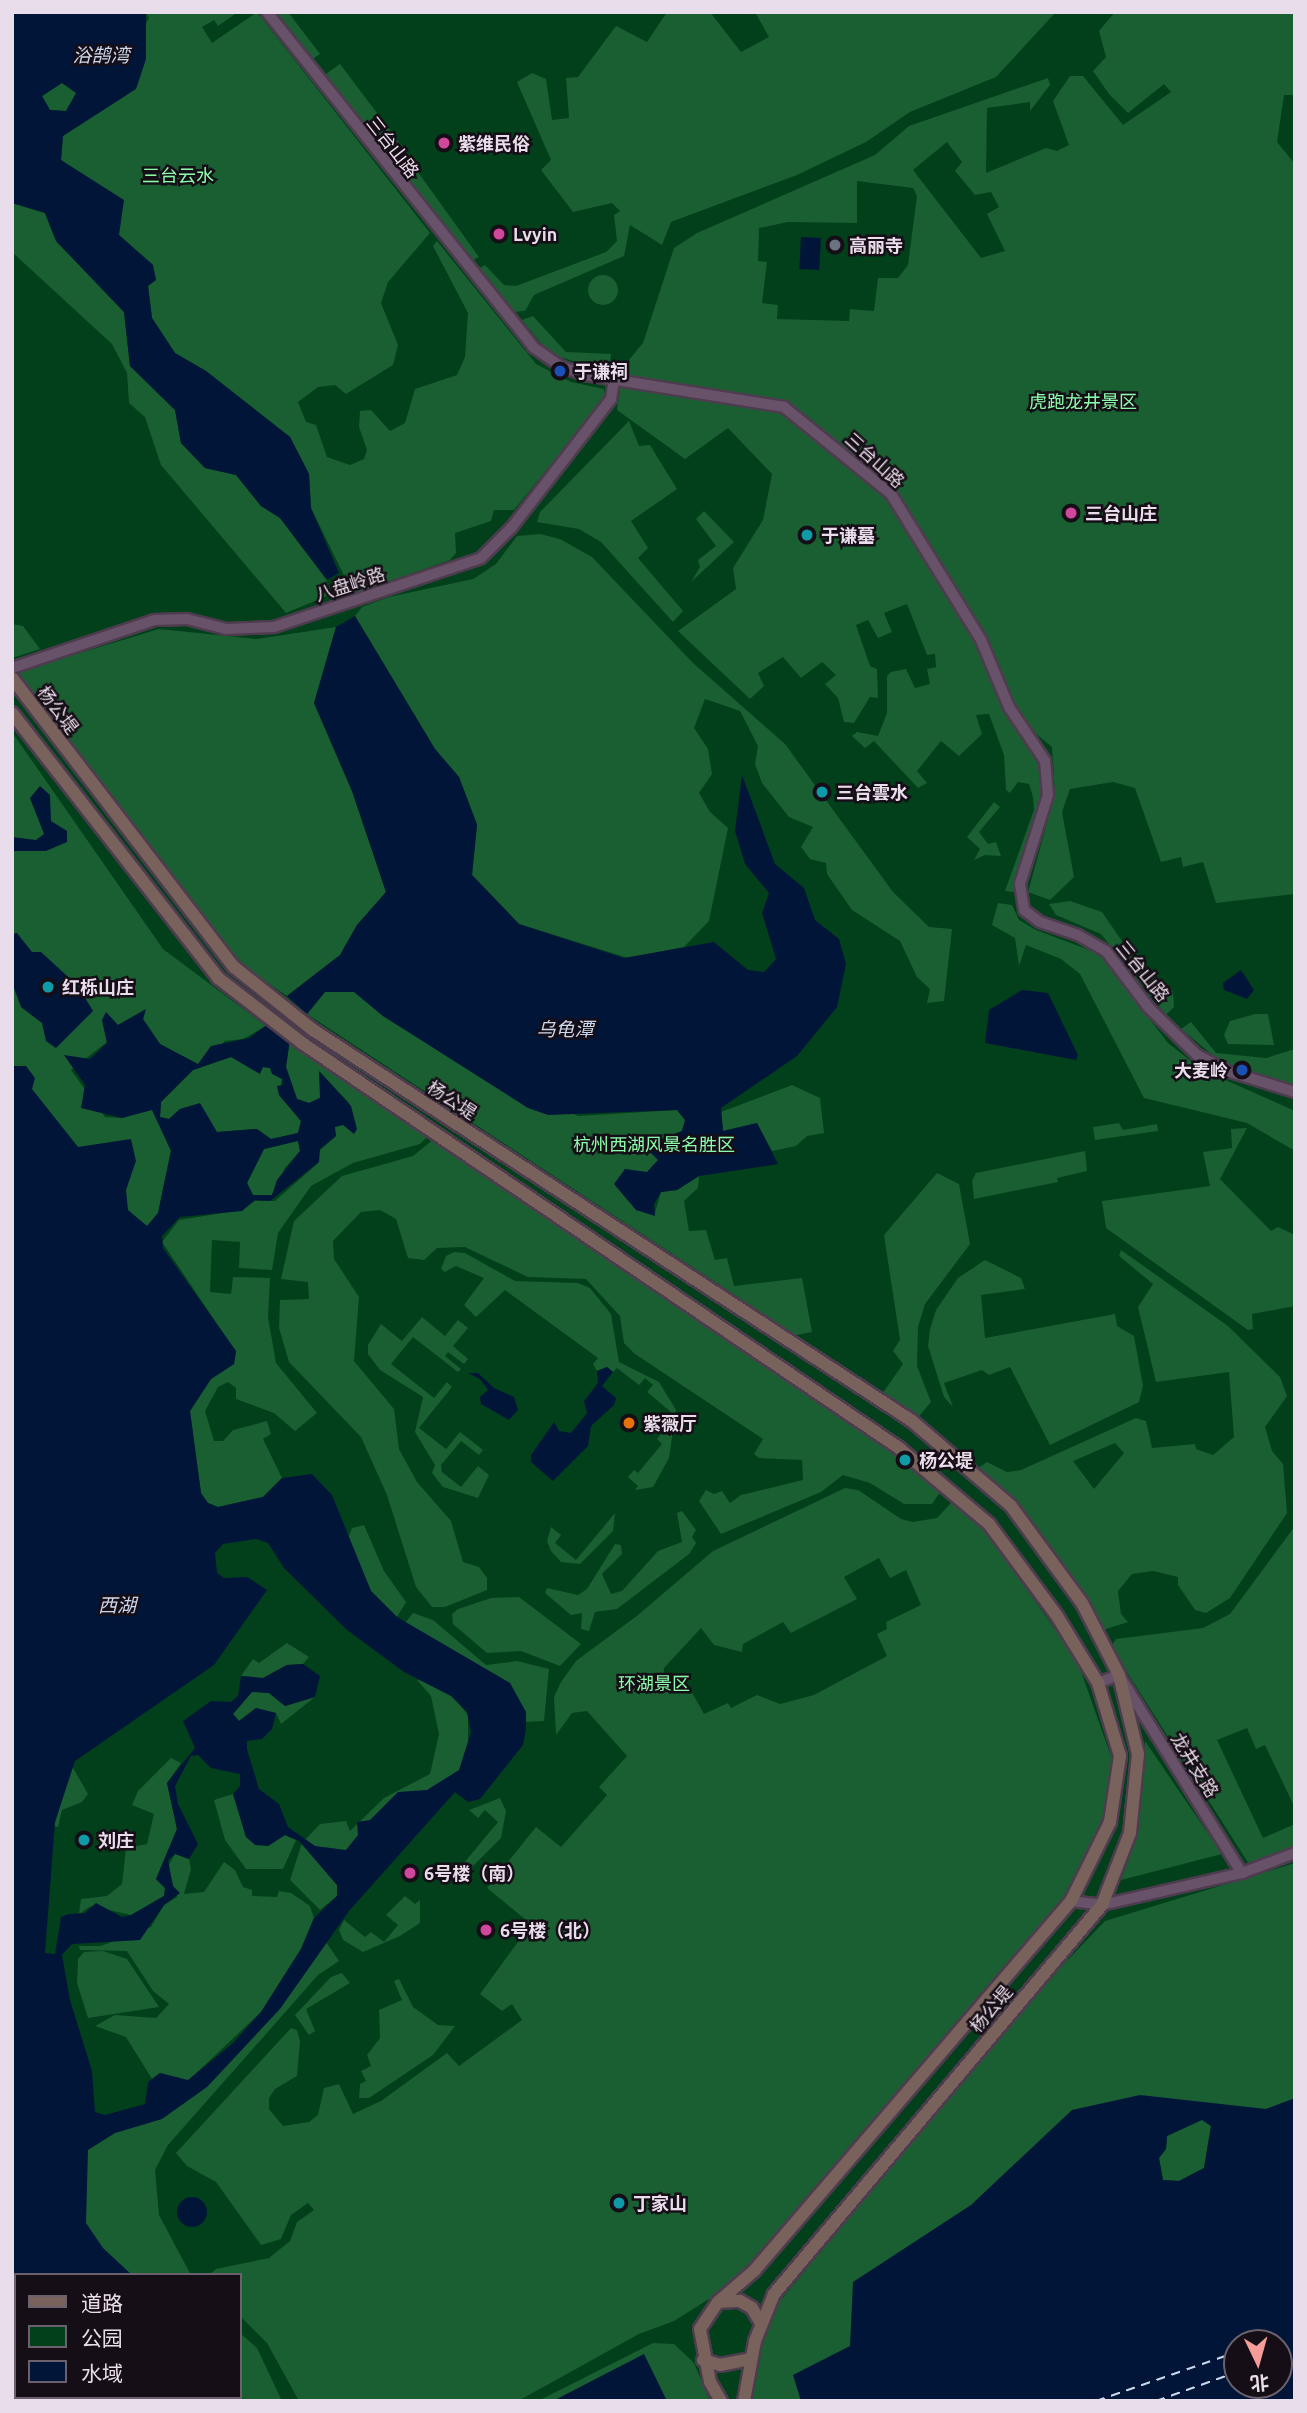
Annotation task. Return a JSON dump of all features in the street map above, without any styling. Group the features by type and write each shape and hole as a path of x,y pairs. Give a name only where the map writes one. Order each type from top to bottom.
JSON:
{"main road":[{"name":"杨公堤","path":"12,678 234,967 313,1030 912,1421 1011,1506 1082,1603 1119,1675 1138,1754 1130,1833 1102,1905 774,2294 760,2322 744,2401"},
{"name":"杨公堤","path":"12,713 218,978 302,1043 899,1448 989,1524 1057,1616 1098,1683 1119,1756 1110,1822 1071,1901 755,2270 718,2302 701,2329 704,2360 721,2401"},
{"path":"718,2302 740,2301 752,2308 760,2322"},
{"path":"704,2360 720,2365 751,2359"}],"street":[{"name":"三台山路","path":"267,12 533,347 560,366 614,381 784,407 891,494 981,640 1009,707 1045,761 1048,794 1020,884 1024,910 1040,922 1077,935 1107,951 1149,1008 1197,1055 1227,1071 1295,1092"},
{"name":"八盘岭路","path":"12,668 155,620 187,619 226,629 274,627 481,558 512,527 603,410 611,399 614,381"},
{"path":"1098,1683 1119,1675"},
{"name":"龙井支路","path":"1119,1675 1242,1873"},
{"path":"1071,1901 1102,1905 1242,1873 1295,1853"}],"green space":[{"name":"环湖景区","path":"12,12 1295,12 1295,2401 12,2401"},
{"name":"三台云水","path":"146,12 238,12 218,26 214,20 202,27 212,43 257,12 430,233 388,282 381,303 398,345 393,365 346,394 335,385 318,387 298,402 306,422 316,425 327,457 350,465 364,459 367,450 359,427 360,411 371,410 390,431 405,423 415,389 457,375 465,357 468,313 433,246 437,241 536,364 571,382 604,389 605,398 514,510 494,510 491,521 455,533 456,553 450,560 353,594 311,508 309,474 290,437 206,371 175,353 152,318 148,286 153,265 119,235 83,176 61,160 63,136 93,115 149,18"},
{"path":"273,12 288,12 320,54 311,60"},
{"path":"667,12 710,12 741,52 769,37 755,12 1056,12 996,77 910,112 866,142 797,175 671,222 662,245 630,225 624,256 534,295 525,311 513,312 478,269 485,265 504,285 516,286 606,252 617,241 614,215 620,211 612,203 573,212 541,170 551,160 517,82 532,73 546,79 552,120 569,118 566,78 578,77 616,26 647,42"},
{"name":"虎跑龙井景区","path":"1115,12 1295,12 1295,95 1284,95 1277,142 1295,164 1295,894 1216,903 1203,862 1183,867 1181,857 1161,862 1135,788 1113,782 1070,789 1062,812 1074,877 1050,900 1028,892 1055,794 1052,747 1006,709 1037,756 1042,794 1014,892 1005,891 1034,810 1033,797 1029,784 1018,782 1010,793 1006,790 1004,755 989,714 976,715 982,734 959,756 941,741 917,771 927,783 918,788 874,741 865,748 852,736 857,732 878,736 887,713 887,676 891,672 906,669 915,688 930,684 927,669 936,667 935,654 927,655 907,604 884,613 892,632 878,638 868,620 856,625 870,666 877,669 878,698 870,697 854,723 844,722 838,698 825,684 836,675 822,662 801,678 783,657 758,673 764,686 750,699 678,631 736,589 733,568 763,520 772,474 728,428 685,459 617,410 623,367 643,343 674,248 697,233 875,155 909,126 1048,78 1050,85 1030,111 1030,102 987,108 986,173 1046,148 1057,151 1069,145 1053,101 1070,76 1083,76 1123,125 1171,92 1164,84 1128,113 1109,94 1093,71 1106,57 1099,31","holes":["947,142 962,162 955,171 975,195 991,192 999,207 987,214 1005,251 981,258 913,170","857,181 913,188 917,196 908,265 898,278 878,278 874,311 850,309 849,321 777,319 778,305 762,303 767,262 758,261 759,228 788,222 857,223"]},
{"path":"340,64 408,154 394,164 323,76"},
{"path":"62,83 77,93 66,111 50,110 42,96"},
{"path":"415,168 479,257 471,261 402,176"},
{"path":"12,203 45,213 56,241 124,312 130,366 175,410 181,443 205,468 236,475 261,506 280,518 327,580 329,595 286,613 161,465 145,417 129,403 127,373 112,344 12,252"},
{"path":"603,275 614,279 618,290 614,301 603,305 592,301 588,290 592,279"},
{"path":"533,316 566,352 611,354 609,372 550,354 522,320"},
{"path":"629,421 639,446 650,445 677,489 631,521 648,548 638,558 683,611 673,622 601,542 579,529 537,522 540,512"},
{"path":"704,511 734,542 691,582 700,567 698,560 716,546 696,519"},
{"path":"540,534 560,539 592,557 693,663 785,744 893,892 929,927 952,929 944,1001 927,1003 930,989 917,977 900,941 852,910 827,874 826,863 810,859 801,847 813,827 789,817 762,783 755,764 758,746 740,711 705,699 694,728 708,749 712,774 699,793 710,812 728,828 709,921 684,947 628,958 519,924 472,875 477,824 459,777 435,749 355,616 362,607 389,597 473,579 496,564 517,536"},
{"path":"12,624 23,626 40,649 12,658"},
{"path":"336,627 314,703 352,791 386,892 357,925 340,955 287,996 237,962 14,673 159,629 257,639"},
{"path":"12,732 163,949 266,1026 243,1039 225,1041 199,1065 160,1044 143,1019 145,1010 118,1025 102,1020 107,1042 71,1070 105,1117 122,1118 152,1109 171,1150 158,1213 148,1226 120,1220 12,1077"},
{"path":"994,802 1000,807 979,832 988,844 996,842 1001,856 985,855 974,860 980,849 967,837"},
{"path":"1070,901 1102,912 1135,960 1173,991 1174,1007 1166,1015 1101,934 1056,915 1049,904"},
{"path":"998,903 1012,905 1019,920 1036,930 1100,954 1168,1043 1201,1069 1295,1111 1295,1151 1247,1123 1144,1098 1080,974 1061,959 1026,945 1019,966 1015,938 992,925"},
{"path":"354,991 383,1016 452,1058 578,1116 677,1110 685,1120 682,1131 644,1146 659,1159 647,1172 654,1216 661,1192 677,1190 699,1176 698,1188 684,1201 689,1231 706,1230 715,1260 727,1258 734,1286 802,1278 812,1332 796,1335 307,1014 325,992"},
{"path":"1255,1014 1268,1014 1274,1045 1228,1044 1224,1035 1230,1021"},
{"path":"1191,1022 1216,1053 1266,1058 1295,1049 1295,1091 1221,1062 1181,1029"},
{"path":"290,1039 428,1136 420,1144 353,1163 311,1186 278,1233 272,1270 239,1268 240,1242 212,1240 210,1292 231,1294 233,1277 270,1278 268,1317 276,1363 317,1413 295,1431 274,1413 236,1399 236,1388 228,1382 218,1387 205,1411 214,1441 223,1441 233,1430 267,1421 271,1434 263,1439 282,1478 263,1497 218,1507 208,1503 201,1493 190,1411 211,1379 234,1364 236,1352 162,1242 179,1220 241,1210 255,1201 275,1201 317,1164 318,1152 336,1136 334,1127 344,1124 355,1133 349,1103 320,1072 320,1098 309,1103 297,1099 286,1067"},
{"path":"231,1057 260,1073 262,1067 271,1068 282,1078 279,1095 301,1121 298,1133 271,1139 257,1129 216,1132 187,1109 180,1109 169,1119 160,1117 161,1102 193,1070"},
{"path":"792,1085 820,1098 824,1133 807,1136 796,1146 772,1151 757,1123 723,1131 721,1112"},
{"path":"1119,1123 1123,1130 1157,1124 1158,1131 1095,1140 1093,1127"},
{"path":"1247,1128 1220,1179 1271,1231 1278,1227 1295,1235 1295,1306 1252,1314 1253,1329 1248,1330 1106,1228 1102,1201 1210,1186 1203,1152 1232,1148 1231,1129"},
{"path":"435,1138 894,1448 941,1491 932,1504 904,1504 870,1483 843,1475 821,1492 721,1534 699,1501 706,1490 714,1494 722,1491 730,1503 741,1495 803,1480 802,1460 759,1458 754,1454 763,1439 635,1354 624,1343 620,1316 586,1279 528,1277 465,1247 437,1248 424,1260 408,1258 396,1219 380,1210 361,1212 333,1241 334,1259 359,1297 354,1361 394,1409 399,1449 417,1482 451,1521 463,1562 479,1567 487,1578 487,1590 445,1607 432,1607 416,1587 387,1495 361,1437 289,1362 279,1328 280,1300 309,1299 308,1282 281,1279 294,1221 342,1176 413,1156"},
{"path":"298,1141 300,1151 285,1168 272,1195 253,1195 247,1183 264,1149"},
{"path":"1085,1151 1087,1171 1057,1178 1058,1182 974,1199 972,1181 976,1173"},
{"path":"937,1173 959,1184 970,1244 925,1304 918,1327 917,1366 931,1402 916,1420 882,1394 903,1364 893,1351 900,1340 884,1235"},
{"path":"1121,1250 1228,1326 1280,1377 1287,1396 1265,1427 1272,1451 1283,1464 1287,1513 1230,1598 1206,1613 1195,1610 1178,1585 1178,1577 1153,1571 1132,1574 1118,1591 1121,1614 1128,1622 1103,1630 1085,1596 1018,1504 977,1469 987,1462 1007,1472 1021,1470 1136,1418 1146,1421 1152,1448 1195,1444 1196,1449 1213,1455 1234,1437 1229,1372 1156,1382 1138,1307 1153,1284 1119,1256","holes":["1115,1443 1124,1453 1094,1489 1073,1461"]},
{"path":"454,1252 465,1253 515,1281 578,1283 590,1288 611,1314 619,1362 659,1382 676,1410 669,1458 653,1487 635,1490 638,1486 628,1477 634,1470 638,1473 662,1444 657,1439 664,1430 659,1426 671,1412 647,1392 653,1385 645,1378 639,1385 617,1368 613,1372 607,1367 597,1371 593,1364 598,1358 505,1290 476,1317 464,1305 484,1278 456,1266 445,1272 441,1269 446,1256"},
{"path":"985,1260 1021,1278 1025,1289 981,1295 985,1338 1115,1314 1117,1326 1134,1336 1143,1386 1139,1402 1050,1445 1010,1367 989,1375 982,1370 944,1383 953,1407 944,1397 928,1346 930,1329 936,1310 958,1278"},
{"path":"422,1317 445,1336 458,1320 468,1328 453,1346 468,1359 464,1364 448,1352 445,1356 461,1369 458,1372 413,1337 391,1364 434,1398 447,1382 452,1387 419,1428 446,1449 460,1432 483,1450 479,1455 461,1441 441,1465 442,1472 461,1487 478,1466 489,1475 478,1498 443,1487 432,1473 435,1465 415,1432 423,1397 380,1370 368,1354 368,1345 381,1324 402,1341"},
{"path":"845,1488 858,1490 901,1519 913,1522 937,1518 952,1502 980,1524 1077,1660 1113,1762 1103,1820 1070,1894 754,2266 728,2287 674,2321 639,2334 518,2401 299,2401 267,2343 242,2318 242,2273 211,2273 216,2269 269,2258 290,2241 297,2222 314,2210 308,2203 291,2215 281,2239 261,2245 216,2182 187,2166 176,2153 291,2028 297,2030 300,2041 297,2076 275,2089 269,2098 269,2109 283,2126 309,2122 318,2115 324,2088 339,2084 353,2114 381,2101 447,2053 459,2066 522,2020 512,2004 502,2011 480,1994 531,1924 487,1888 536,1827 561,1847 607,1795 599,1787 627,1756 587,1711 572,1713 556,1735 554,1697 576,1661 638,1615 713,1551","holes":["879,1558 890,1578 906,1570 921,1605 886,1622 887,1629 877,1634 887,1656 814,1695 780,1704 757,1695 731,1708 728,1703 704,1714 689,1687 668,1691 663,1685 664,1668 701,1628 714,1645 742,1652 743,1644 783,1622 791,1633 857,1599 844,1577"]},
{"path":"682,1511 696,1530 692,1537 696,1543 689,1554 617,1609 595,1612 589,1631 581,1629 582,1613 571,1615 545,1593 547,1588 578,1595 587,1589 615,1544 621,1545 622,1554 602,1574 611,1594 622,1591 658,1551 682,1542 677,1513"},
{"path":"615,1513 613,1531 580,1564 561,1562 551,1551 547,1541 551,1527 561,1535 555,1543 576,1560"},
{"path":"364,1525 384,1571 406,1602 397,1617 371,1591 348,1538 352,1528"},
{"path":"1295,1526 1295,1808 1265,1745 1256,1749 1247,1728 1217,1740 1263,1838 1295,1824 1295,1846 1249,1864 1111,1647 1116,1639 1203,1628 1230,1614"},
{"path":"519,1597 581,1644 560,1666 521,1651 487,1653 453,1624 452,1614 458,1609 491,1598"},
{"path":"413,1613 433,1620 486,1665 517,1661 549,1669 544,1721 523,1722 512,1688 405,1623"},
{"path":"287,1643 309,1657 303,1664 287,1665 263,1678 241,1676 253,1659 259,1663"},
{"path":"417,1680 428,1681 452,1695 468,1715 468,1752 454,1785 349,1853 324,1854 304,1845 337,1885 337,1896 320,1910 290,1880 302,1843 320,1824 346,1821 350,1831 384,1798 430,1774 439,1734 431,1696"},
{"path":"252,1692 269,1693 285,1706 315,1697 281,1724 276,1713 256,1708 239,1721 233,1714"},
{"path":"1145,1741 1222,1854 1121,1880 1138,1832"},
{"path":"171,1758 181,1763 167,1783 177,1829 156,1879 165,1888 164,1896 131,1915 91,1906 79,1914 81,1899 107,1896 122,1884 126,1848 147,1844 154,1814 132,1805 138,1791"},
{"path":"72,1766 88,1794 82,1802 62,1810 58,1827 54,1826"},
{"path":"233,1794 246,1837 268,1846 285,1835 296,1840 283,1869 246,1869 225,1840 214,1800"},
{"path":"500,1798 506,1811 501,1838 470,1869 463,1864 498,1822 485,1810 478,1818 469,1810"},
{"path":"175,1854 189,1859 191,1869 184,1894 204,1892 224,1862 235,1870 243,1887 252,1890 252,1896 277,1897 279,1891 291,1893 310,1906 314,1918 301,1949 261,2012 188,2081 160,2073 152,2079 126,2037 95,2026 115,2015 156,2018 169,2004 153,1991 127,1951 80,1950 79,1946 101,1946 151,1927 164,1905 177,1897 167,1868"},
{"path":"1295,1863 1293,2100 1266,2109 1127,2102 854,2348 804,2401 752,2401 759,2351 780,2301 1036,1993 1105,1921"},
{"path":"405,1896 415,1904 420,1900 420,1923 400,1936 363,1952 343,1940 339,1930 344,1920 365,1937 371,1932 384,1942 398,1925 386,1915"},
{"path":"324,1939 339,1961 318,1975 168,2145 155,2170 159,2215 190,2273 127,2273 103,2251 76,2216 89,2143 214,2074"},
{"path":"103,1951 127,1959 159,2007 88,2018 77,1983 78,1959 84,1952"},
{"path":"342,1973 350,1983 306,2009 315,2031 309,2035 295,2015 331,1977"},
{"path":"399,1979 413,2007 438,2025 455,2026 433,2055 369,2098 359,2098 360,2084 366,2081 361,2071 371,2066 367,2055 380,2038 379,2010 402,2000 394,1981"},
{"path":"1202,2119 1211,2126 1204,2168 1179,2181 1163,2180 1159,2158 1166,2149 1167,2136"},
{"path":"242,2335 257,2348 282,2401 242,2399"},
{"path":"653,2343 674,2344 694,2363 710,2401 538,2401"}],"water":[{"name":"浴鹄湾","path":"12,12 146,12 146,59 136,89 63,136 61,160 124,200 119,235 153,265 156,280 148,286 152,318 175,353 206,371 290,437 309,474 311,508 339,573 327,580 280,518 261,506 236,475 205,468 181,443 175,410 130,366 124,312 56,241 45,213 12,203","holes":["62,83 76,93 66,111 50,110 42,96"]},
{"path":"801,237 821,238 819,270 799,269"},
{"name":"乌龟潭","path":"355,616 435,749 459,777 477,825 472,875 519,924 624,958 714,942 748,970 764,972 776,959 762,913 769,893 745,864 735,831 742,775 775,864 804,888 815,920 839,939 846,964 837,1007 797,1056 721,1108 723,1131 757,1123 778,1164 699,1176 677,1190 661,1192 654,1204 655,1216 636,1210 614,1184 625,1169 647,1172 658,1160 644,1146 682,1131 685,1120 677,1110 548,1115 528,1108 383,1016 354,992 325,992 307,1014 287,996 340,955 357,925 386,892 352,791 314,703 336,627"},
{"path":"40,786 50,795 51,821 67,831 67,842 46,851 12,851 12,837 36,840 44,834 30,798"},
{"path":"17,933 32,952 41,952 78,986 93,1011 56,1048 46,1041 42,1023 21,1007 12,983 12,934"},
{"path":"1241,970 1254,990 1247,999 1224,990 1223,983"},
{"path":"1022,990 1048,993 1078,1055 1076,1060 985,1043 989,1010"},
{"name":"西湖","path":"146,1009 143,1019 160,1044 198,1064 211,1046 249,1038 271,1022 290,1039 286,1067 297,1099 309,1103 320,1098 319,1071 351,1106 357,1129 354,1134 343,1125 335,1127 336,1136 320,1149 319,1162 270,1201 255,1200 242,1211 180,1217 162,1236 163,1248 236,1351 234,1364 211,1379 190,1411 201,1493 208,1503 218,1507 263,1497 282,1478 312,1474 332,1495 371,1591 397,1617 510,1683 526,1712 523,1745 480,1799 468,1802 455,1792 349,1911 280,2009 207,2087 162,2119 115,2133 88,2150 86,2223 103,2248 130,2273 14,2273 14,2399 222,2401 12,2401 12,1066 26,1066 35,1078 32,1089 78,1147 131,1139 136,1161 126,1190 128,1210 147,1226 158,1213 171,1151 152,1110 122,1118 81,1108 85,1085 64,1055 90,1059 107,1043 102,1020 106,1012 118,1025","holes":["231,1057 260,1074 263,1067 270,1068 272,1074 282,1079 283,1085 277,1086 279,1095 301,1121 298,1133 271,1139 257,1129 217,1132 200,1103 180,1109 169,1119 160,1117 161,1102 193,1070","298,1141 300,1151 277,1180 272,1195 253,1195 247,1183 264,1149","256,1539 268,1543 284,1568 347,1630 404,1672 451,1696 467,1712 471,1732 459,1770 427,1790 398,1792 370,1820 357,1822 358,1835 346,1850 315,1846 288,1827 279,1804 259,1789 247,1749 247,1741 262,1739 272,1729 276,1713 256,1708 239,1721 233,1714 252,1692 269,1693 285,1706 315,1697 320,1676 303,1664 287,1665 263,1678 241,1676 238,1696 231,1702 211,1701 183,1721 195,1748 167,1783 177,1829 156,1879 165,1888 164,1896 131,1915 122,1917 96,1903 85,1913 61,1917 55,1954 45,1953 55,1822 75,1761 214,1665 267,1590 247,1577 224,1578 217,1573 215,1553 223,1544","198,1755 211,1768 240,1774 240,1786 233,1794 246,1837 255,1845 268,1846 285,1835 299,1841 337,1885 337,1896 314,1918 301,1949 261,2012 233,2043 188,2080 160,2073 148,2082 145,2104 105,2115 95,2112 92,2071 70,2000 62,1955 72,1944 140,1940 164,1905 180,1893 173,1886 168,1860 175,1854 189,1859 198,1844 178,1804 175,1786 191,1756"]},
{"path":"607,1367 613,1372 602,1386 616,1398 614,1405 591,1426 588,1446 553,1481 531,1462 531,1455 554,1422 559,1431 571,1433 587,1413 584,1401 598,1383 597,1371"},
{"path":"468,1373 478,1373 494,1388 514,1397 518,1410 509,1420 481,1404 480,1397 488,1390 480,1379"},
{"path":"1140,2095 1266,2109 1295,2098 1295,2401 801,2401 793,2375 850,2346 853,2282 971,2205 1072,2110","holes":["1202,2120 1211,2126 1204,2168 1179,2181 1163,2180 1159,2158 1166,2149 1167,2136"]},
{"path":"192,2197 203,2201 207,2212 203,2223 192,2227 181,2223 177,2212 181,2201"},
{"path":"644,2354 667,2401 553,2401"}],"ferry route":[{"path":"1096,2401 1223,2357"},
{"path":"1156,2401 1223,2377"}],"place":[{"name":"紫维民俗","path":"444,143"},
{"name":"Lvyin","path":"499,234"},
{"name":"高丽寺","path":"835,245"},
{"name":"于谦祠","path":"560,371"},
{"name":"三台山庄","path":"1071,513"},
{"name":"于谦墓","path":"807,535"},
{"name":"三台雲水","path":"822,792"},
{"name":"红栎山庄","path":"48,987"},
{"name":"大麦岭","path":"1242,1070"},
{"name":"紫薇厅","path":"629,1423"},
{"name":"杨公堤","path":"905,1460"},
{"name":"刘庄","path":"84,1840"},
{"name":"6号楼（南）","path":"410,1873"},
{"name":"6号楼（北）","path":"486,1930"},
{"name":"丁家山","path":"619,2203"}],"park label":[{"name":"杭州西湖风景名胜区","path":"654,1144"}]}
